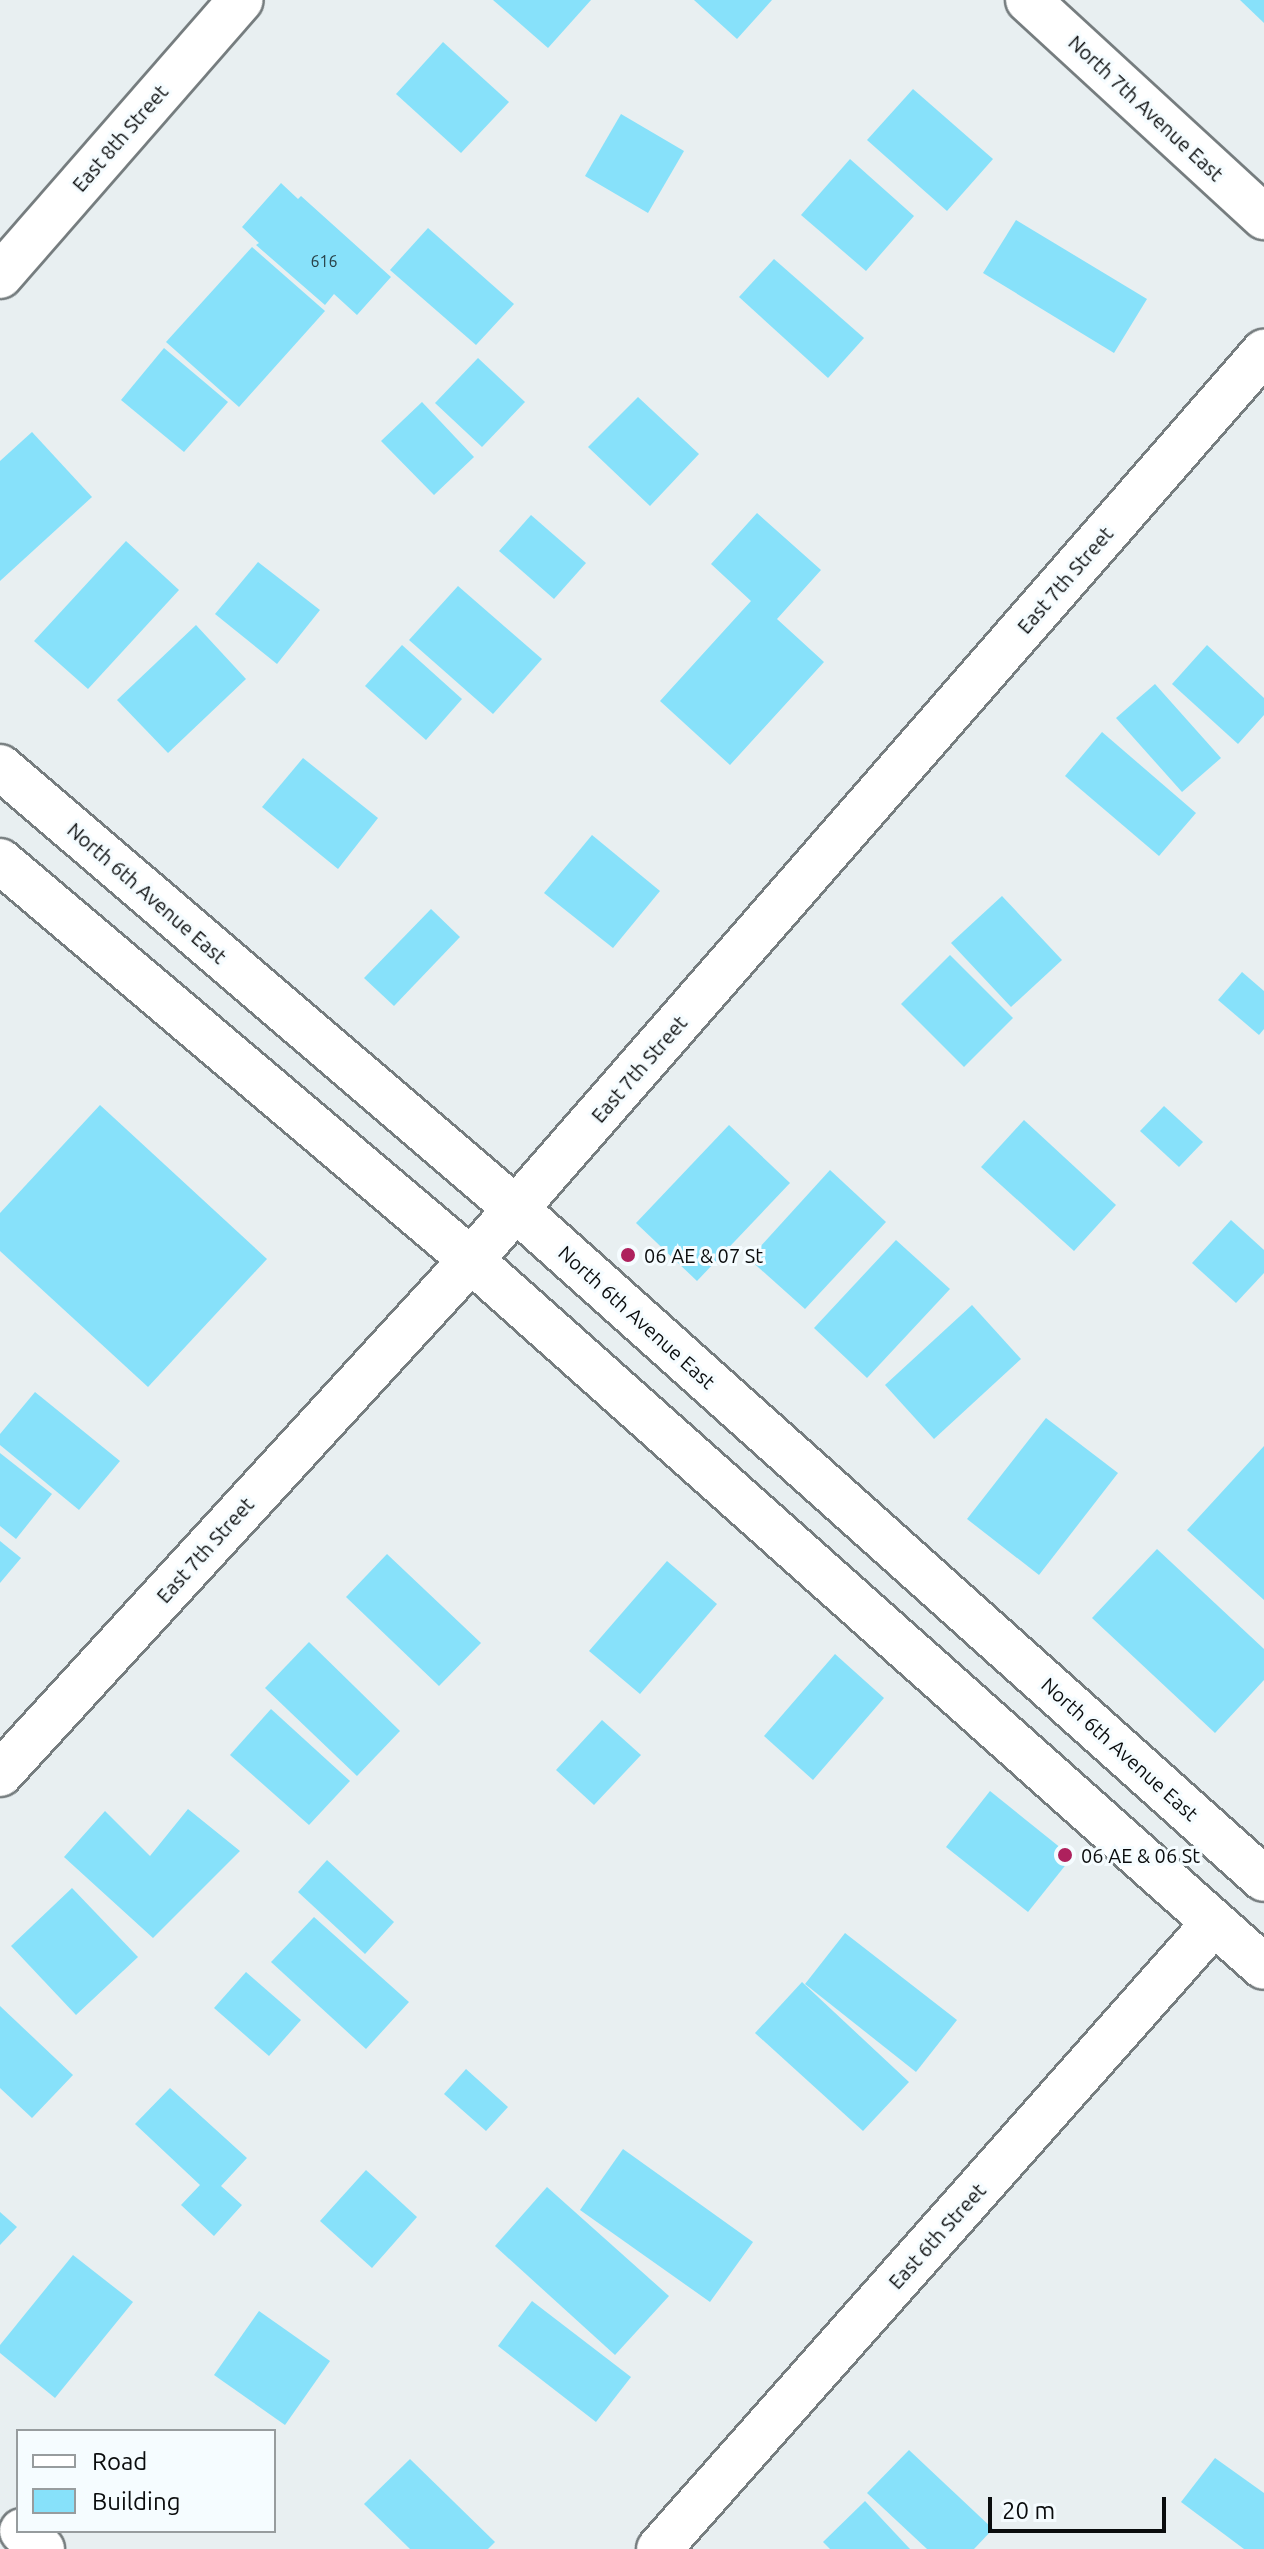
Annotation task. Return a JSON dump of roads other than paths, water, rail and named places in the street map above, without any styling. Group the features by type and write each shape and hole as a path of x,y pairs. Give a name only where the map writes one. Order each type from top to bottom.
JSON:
{"street":[{"name":"East 8th Street","path":"0,276 241,0"},
{"name":"North 7th Avenue East","path":"1028,0 1264,217"},
{"name":"East 7th Street","path":"0,1774 471,1260 1264,352"},
{"name":"North 6th Avenue East","path":"0,767 516,1209 1263,1875"},
{"path":"0,861 471,1260 1264,1967"},
{"name":"East 6th Street","path":"659,2549 1214,1923"},
{"path":"0,2511 16,2525"},
{"path":"24,2533 42,2549"}],"place":[{"name":"06 AE & 07 St","path":"628,1255"},
{"name":"06 AE & 06 St","path":"1065,1855"}]}
